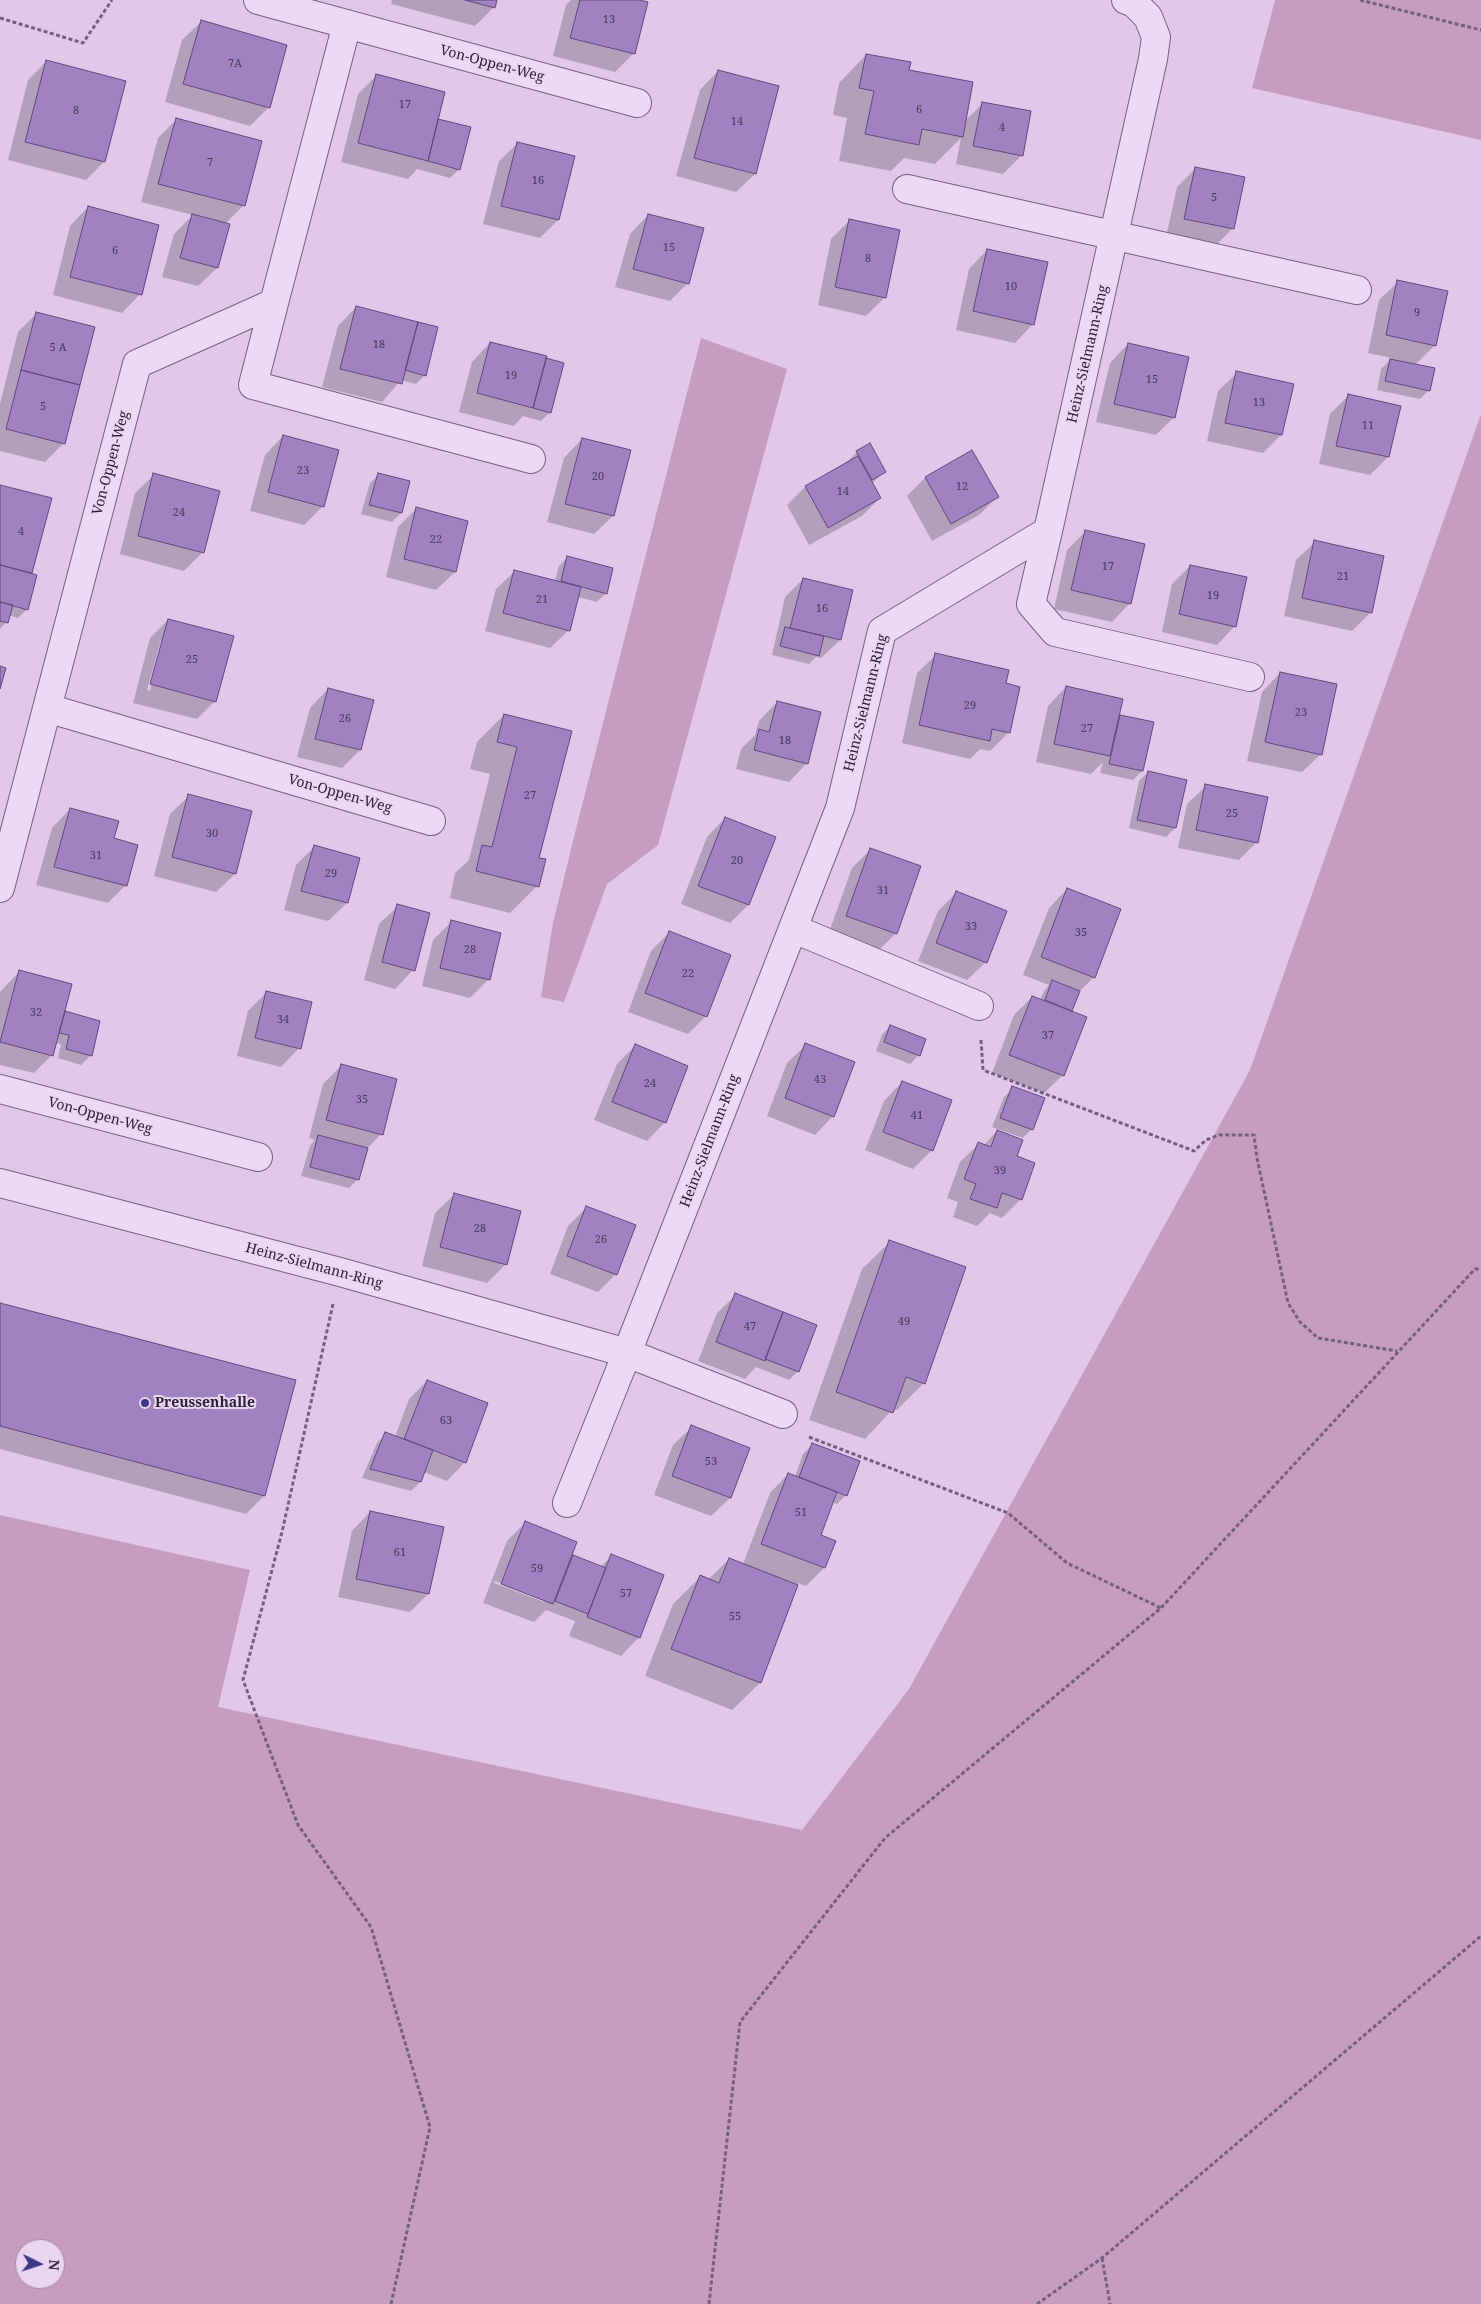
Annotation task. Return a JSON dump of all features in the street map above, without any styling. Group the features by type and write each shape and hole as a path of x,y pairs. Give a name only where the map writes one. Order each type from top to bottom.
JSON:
{"street":[{"name":"Von-Oppen-Weg","path":"258,0 637,103"},
{"name":"Heinz-Sielmann-Ring","path":"1126,0 1134,3 1148,17 1156,37 1154,59 1031,604 1055,632 1250,677"},
{"path":"347,24 253,385 530,459"},
{"path":"907,189 1357,290"},
{"name":"Von-Oppen-Weg","path":"0,888 137,364 274,303"},
{"name":"Heinz-Sielmann-Ring","path":"567,1503 840,808 882,630 1048,531"},
{"name":"Von-Oppen-Weg","path":"47,708 431,821"},
{"path":"794,929 979,1006"},
{"name":"Von-Oppen-Weg","path":"0,1089 258,1157"},
{"name":"Heinz-Sielmann-Ring","path":"0,1182 340,1272 627,1353 783,1414"}],"path":[{"path":"0,18 84,43 112,0"},
{"path":"1360,0 1481,30"},
{"path":"979,1006 983,1070 1194,1151 1206,1140 1219,1135 1254,1135 1257,1158 1288,1303 1300,1322 1318,1338 1398,1351"},
{"path":"709,2304 740,2022 885,1838 1161,1608 1475,1269 1481,1269"},
{"path":"340,1272 282,1532 243,1680 298,1825 371,1927 430,2126 391,2304"},
{"path":"783,1414 795,1432 1008,1513 1067,1563 1161,1608"},
{"path":"1037,2304 1102,2258 1481,1936"},
{"path":"1102,2258 1110,2304"}],"shaded area":[{"path":"1275,0 1481,0 1481,140 1252,88"},
{"path":"701,338 787,369 658,845 607,884 564,1002 541,997 553,923"},
{"path":"1481,414 1481,2304 0,2304 0,1515 250,1570 218,1707 802,1830 909,1689 1250,1070"}],"building":[{"path":"465,0 497,0 495,8"},
{"path":"580,0 639,0 648,2 635,54 570,38"},
{"path":"201,20 287,45 270,108 183,84"},
{"path":"866,54 911,62 909,70 973,82 963,137 922,129 919,145 865,134 874,91 859,88"},
{"path":"46,60 126,81 105,162 25,142"},
{"path":"718,70 779,86 756,174 694,158"},
{"path":"376,74 445,92 428,161 358,143"},
{"path":"982,102 1031,111 1023,156 973,146"},
{"path":"176,118 262,141 245,206 158,184"},
{"path":"438,119 471,127 460,170 428,161"},
{"path":"517,142 575,156 559,220 501,206"},
{"path":"1195,167 1245,177 1234,229 1184,219"},
{"path":"88,206 159,225 142,295 70,277"},
{"path":"192,214 230,224 218,268 180,258"},
{"path":"648,214 704,228 689,284 633,269"},
{"path":"849,219 900,230 886,298 835,287"},
{"path":"987,249 1048,262 1034,325 973,311"},
{"path":"1397,280 1448,291 1436,346 1386,335"},
{"path":"356,306 418,322 402,384 340,369"},
{"path":"36,312 95,327 80,385 21,370"},
{"path":"418,322 438,327 426,376 405,370"},
{"path":"490,342 547,356 533,408 477,393"},
{"path":"1128,343 1189,357 1175,418 1114,404"},
{"path":"546,358 564,363 551,413 533,408"},
{"path":"1390,359 1435,368 1430,391 1385,381"},
{"path":"21,370 80,385 65,444 6,429"},
{"path":"1236,371 1294,384 1282,435 1225,423"},
{"path":"1348,394 1401,406 1389,457 1336,446"},
{"path":"283,435 339,450 324,507 268,492"},
{"path":"582,438 631,450 614,516 565,504"},
{"path":"870,443 886,472 872,480 856,451"},
{"path":"972,450 999,497 951,524 925,477"},
{"path":"858,456 881,498 828,528 805,486"},
{"path":"153,473 220,491 204,553 138,536"},
{"path":"378,473 410,481 402,513 369,505"},
{"path":"0,485 52,498 32,573 0,565"},
{"path":"416,507 468,521 456,572 404,559"},
{"path":"1085,530 1145,544 1131,604 1071,590"},
{"path":"1314,540 1384,556 1372,613 1302,598"},
{"path":"567,556 613,568 607,594 561,581"},
{"path":"0,565 37,575 28,610 0,602"},
{"path":"1190,565 1247,577 1236,627 1179,614"},
{"path":"514,570 581,587 570,631 503,613"},
{"path":"803,578 853,590 841,640 790,628"},
{"path":"0,602 13,605 8,623 0,621"},
{"path":"168,619 234,636 216,702 150,684"},
{"path":"785,627 824,636 819,656 780,646"},
{"path":"935,653 1009,670 1006,683 1020,687 1010,733 992,729 990,741 919,725"},
{"path":"0,666 6,668 0,689"},
{"path":"1280,672 1337,684 1322,755 1265,742"},
{"path":"1066,686 1123,699 1110,756 1054,744"},
{"path":"328,688 374,700 361,750 315,739"},
{"path":"777,701 821,712 808,764 754,750 759,729 769,732"},
{"path":"504,714 572,731 539,858 546,859 539,887 476,871 482,845 492,847 517,747 497,742"},
{"path":"1120,715 1154,722 1143,771 1109,764"},
{"path":"1148,771 1187,780 1176,828 1137,820"},
{"path":"1205,784 1268,797 1258,843 1196,830"},
{"path":"188,794 252,811 236,874 172,857"},
{"path":"70,808 119,821 114,838 138,845 127,886 54,867"},
{"path":"725,817 776,837 749,905 698,886"},
{"path":"314,845 360,858 348,903 301,891"},
{"path":"870,848 921,866 897,934 846,916"},
{"path":"1067,888 1121,909 1095,978 1041,957"},
{"path":"956,891 1007,911 987,963 936,943"},
{"path":"397,904 430,913 415,971 382,962"},
{"path":"451,920 501,933 490,980 440,968"},
{"path":"669,931 731,955 707,1017 645,993"},
{"path":"19,970 72,984 53,1056 0,1042"},
{"path":"1052,980 1080,991 1072,1011 1045,1000"},
{"path":"266,991 312,1002 301,1049 255,1038"},
{"path":"1032,996 1087,1017 1064,1076 1009,1055"},
{"path":"65,1011 100,1021 92,1056 66,1049 69,1035 59,1033"},
{"path":"890,1025 926,1039 920,1056 884,1042"},
{"path":"805,1043 855,1062 834,1117 785,1098"},
{"path":"635,1044 688,1066 666,1123 612,1102"},
{"path":"341,1064 397,1079 383,1135 326,1120"},
{"path":"902,1081 952,1100 933,1151 883,1132"},
{"path":"1012,1086 1045,1098 1033,1130 1000,1118"},
{"path":"997,1130 1023,1140 1017,1156 1035,1163 1022,1200 1002,1193 997,1208 970,1199 976,1184 964,1179 978,1142 991,1147"},
{"path":"318,1135 368,1148 359,1180 310,1167"},
{"path":"454,1193 521,1211 507,1265 440,1247"},
{"path":"586,1206 636,1225 617,1275 567,1256"},
{"path":"889,1240 966,1267 925,1384 906,1377 893,1413 836,1392"},
{"path":"735,1293 783,1312 765,1361 716,1342"},
{"name":"Preussenhalle","path":"0,1303 296,1380 265,1496 0,1426"},
{"path":"783,1312 817,1325 799,1372 765,1359"},
{"path":"427,1380 488,1403 466,1463 404,1439"},
{"path":"691,1425 750,1448 731,1498 672,1476"},
{"path":"385,1432 433,1450 421,1482 370,1469"},
{"path":"812,1443 860,1461 847,1496 799,1477"},
{"path":"788,1473 837,1492 821,1535 836,1541 825,1568 761,1544"},
{"path":"370,1511 444,1527 429,1594 356,1579"},
{"path":"525,1521 577,1542 553,1604 501,1584"},
{"path":"611,1554 664,1575 640,1638 587,1617"},
{"path":"573,1555 606,1568 588,1614 555,1601"},
{"path":"729,1558 798,1585 761,1683 671,1649 700,1575 719,1583"}],"place":[{"name":"Preussenhalle","path":"145,1403"}]}
